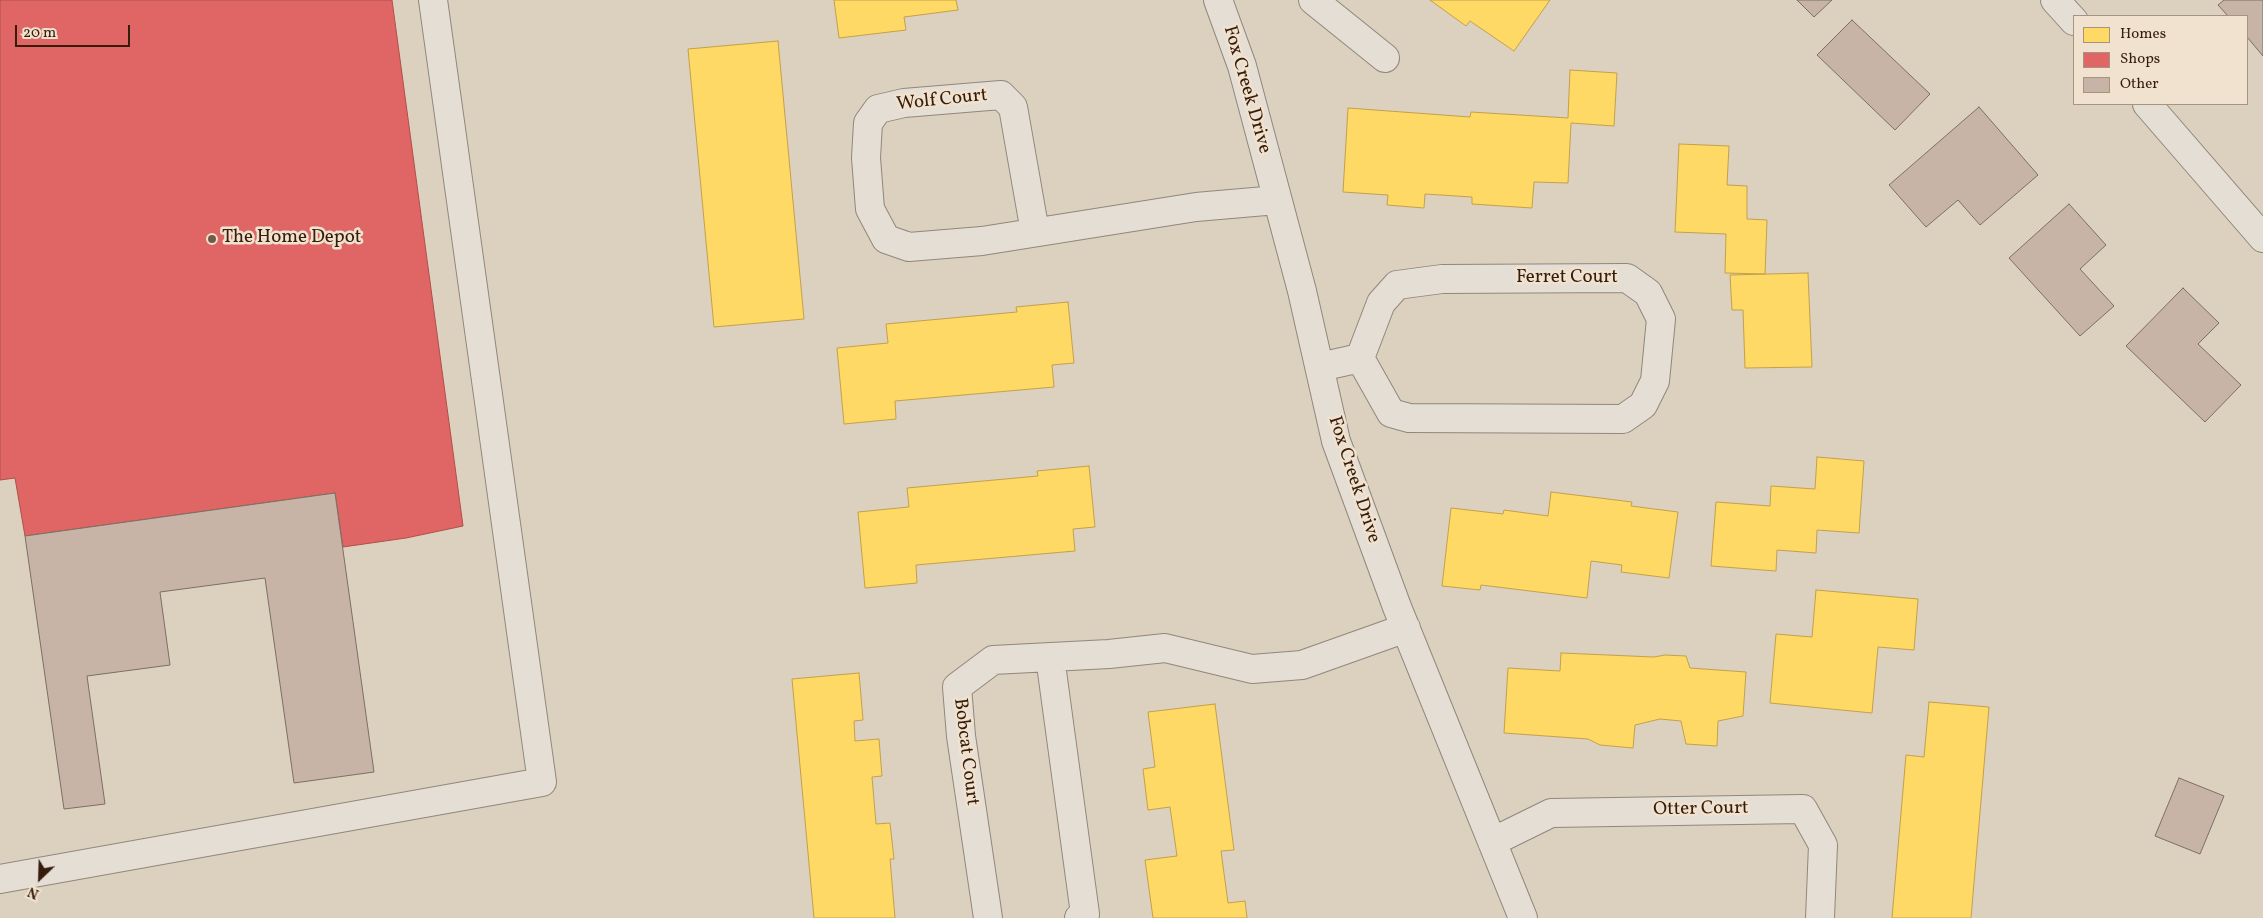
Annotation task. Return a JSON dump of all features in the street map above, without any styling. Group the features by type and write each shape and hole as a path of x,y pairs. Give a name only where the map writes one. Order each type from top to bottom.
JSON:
{"street":[{"path":"0,879 542,782 433,0"},
{"name":"Fox Creek Drive","path":"1218,0 1242,66 1302,291 1336,440 1406,628 1523,918"},
{"path":"1313,0 1385,58"},
{"path":"2055,0 2073,20"},
{"name":"Wolf Court","path":"1035,232 1013,107 1001,95 904,103 878,109 868,123 866,158 870,209 886,239 909,247 982,241 1196,207 1277,200"},
{"path":"2148,105 2263,238"},
{"name":"Ferret Court","path":"1627,278 1648,293 1661,319 1655,380 1643,405 1623,419 1409,418 1391,413 1360,358 1381,303 1397,285 1442,279 1627,278"},
{"path":"1320,367 1360,358"},
{"name":"Bobcat Court","path":"988,918 961,736 957,688 993,660 1109,654 1165,648 1252,669 1302,665 1406,628"},
{"path":"1050,657 1085,914 1079,918"},
{"name":"Otter Court","path":"1492,842 1551,813 1803,809 1823,845 1820,918"}],"building: Homes":[{"path":"834,0 956,0 958,10 904,17 906,30 839,38"},
{"path":"1430,0 1550,0 1514,51 1470,21 1466,26"},
{"path":"778,41 804,319 714,327 688,49"},
{"path":"1570,70 1617,73 1614,126 1571,123 1568,183 1534,182 1532,208 1472,204 1472,197 1425,194 1424,208 1387,205 1388,195 1343,192 1348,108 1470,117 1471,112 1568,118"},
{"path":"1679,144 1729,146 1727,185 1747,186 1747,219 1767,220 1765,274 1725,273 1726,234 1675,232"},
{"path":"1808,273 1812,367 1745,368 1743,310 1732,310 1730,275"},
{"path":"1068,302 1074,363 1052,365 1054,387 895,401 896,419 844,424 837,348 888,343 886,324 1017,312 1016,307"},
{"path":"1817,457 1864,461 1859,533 1817,530 1816,553 1777,550 1776,571 1711,566 1716,502 1770,506 1771,486 1815,489"},
{"path":"1089,466 1095,527 1073,529 1075,551 916,565 917,583 865,588 858,512 909,507 907,488 1038,476 1037,471"},
{"path":"1551,492 1632,502 1631,506 1678,512 1669,578 1621,572 1622,565 1591,561 1587,598 1481,585 1480,590 1442,586 1451,508 1503,514 1504,510 1548,516"},
{"path":"1816,590 1918,599 1914,650 1878,647 1872,713 1770,703 1776,634 1812,637"},
{"path":"1561,653 1654,657 1665,655 1686,656 1690,668 1746,672 1743,716 1718,721 1717,746 1686,744 1681,721 1660,719 1635,725 1633,748 1600,745 1588,739 1504,733 1508,668 1560,671"},
{"path":"859,673 863,720 854,721 855,741 879,739 882,776 872,777 876,824 890,823 894,859 890,859 895,918 814,918 792,679"},
{"path":"1929,702 1989,707 1971,918 1892,918 1906,755 1924,757"},
{"path":"1215,704 1234,850 1221,851 1228,903 1245,901 1247,918 1153,918 1145,860 1177,856 1170,807 1148,810 1143,769 1155,767 1148,712"}],"building: Shops":[{"name":"The Home Depot","path":"0,0 392,0 463,526 406,538 343,547 335,493 25,536 15,478 0,480"}],"building: Other":[{"path":"1797,0 1832,0 1814,17"},
{"path":"2224,0 2263,0 2263,56 2248,38 2248,15 2227,15 2218,5"},
{"path":"1852,20 1930,94 1895,130 1817,55"},
{"path":"1979,107 2038,175 1980,225 1958,200 1926,227 1889,185"},
{"path":"2069,204 2106,245 2080,269 2114,306 2080,336 2009,258"},
{"path":"2183,288 2219,323 2198,344 2241,385 2205,422 2126,346"},
{"path":"335,493 374,772 294,783 265,578 160,592 170,665 87,676 105,804 64,809 25,536"},
{"path":"2179,778 2224,796 2200,854 2155,836"}],"place":[{"name":"The Home Depot","path":"212,239"}]}
